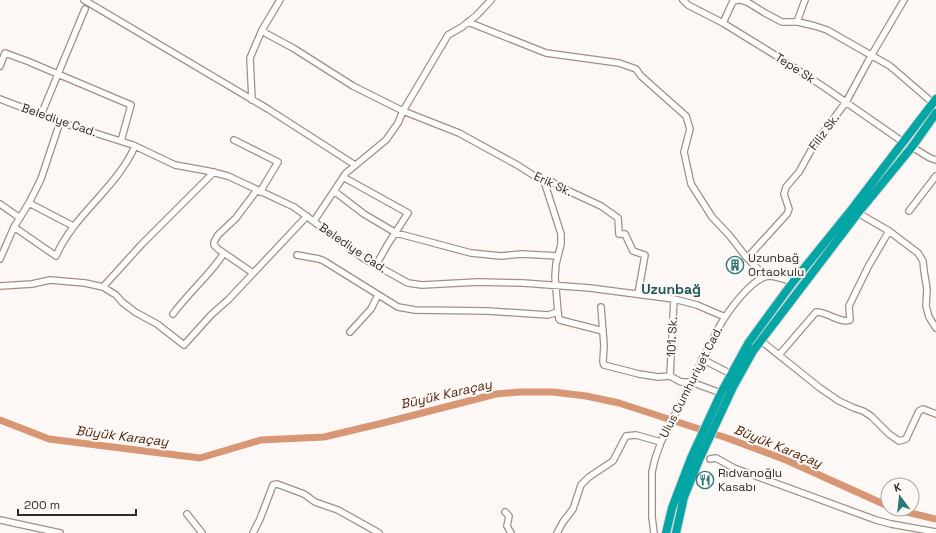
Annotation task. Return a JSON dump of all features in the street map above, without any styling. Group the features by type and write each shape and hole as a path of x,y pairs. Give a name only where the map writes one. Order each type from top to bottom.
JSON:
{"highway":[{"path":"721,402 721,393 749,342 793,282 847,215 934,101"},
{"path":"666,533 672,508 721,402 760,340 858,213 912,147 936,113"},
{"path":"676,533 684,497 695,459"}],"street":[{"path":"84,0 252,100 355,165"},
{"path":"252,100 250,58 262,30 280,0"},
{"path":"314,221 346,173 386,140 398,123 403,111 448,35 477,15 491,0"},
{"name":"Tepe Sk","path":"683,0 688,5 723,23 775,55 903,142"},
{"path":"723,23 733,2 740,0 749,3 782,22 797,22 827,30 890,66 934,101"},
{"path":"797,22 805,0"},
{"name":"Filiz Sk.","path":"748,258 788,214 789,209 784,194 786,187 799,172 814,145 846,102 904,0"},
{"path":"41,115 85,9"},
{"path":"468,22 546,54 619,63 636,69 641,76 686,116 690,128 684,152 691,184 712,217 758,269 769,276 793,282"},
{"name":"Erik Sk.","path":"262,30 353,86 403,111 460,133 519,166 542,181 551,181 558,186 601,206 618,218 619,234 625,234 632,251 645,255 638,294"},
{"path":"0,66 5,53 132,105 121,141"},
{"name":"Belediye Cad.","path":"0,99 60,122 135,146 175,165 228,176 294,207 357,253 408,283 422,285 478,282 555,286 638,294 674,299 725,317"},
{"path":"0,259 1,251 41,179 60,122"},
{"path":"234,140 278,162 259,191 236,218 215,239 214,245 253,273"},
{"path":"14,227 56,256 73,226 125,165 135,146"},
{"path":"912,147 936,160"},
{"path":"103,286 142,244 214,172"},
{"path":"909,211 936,176"},
{"path":"343,177 408,213 376,265"},
{"path":"544,181 561,234 556,264 555,286 559,319 603,330"},
{"path":"334,191 364,214 396,233 471,253 501,256 522,254 558,256"},
{"path":"29,203 73,226"},
{"path":"0,204 20,218"},
{"path":"858,213 889,231 918,253 923,261 927,289 926,306 929,317 936,328"},
{"path":"0,286 32,284 50,280 103,286 116,295 122,302 135,312 157,324 184,346 211,315 229,299 307,216"},
{"path":"779,355 816,312 821,312 846,321 850,320 849,306 868,267 889,231"},
{"path":"174,314 191,292 218,263 224,253"},
{"path":"297,255 324,261 398,307 415,310 488,311 548,315 558,312"},
{"name":"Ulus Cumhuriyet Cad.","path":"654,533 652,517 652,472 661,442 702,359 725,317 744,293 757,281 769,276"},
{"path":"350,332 371,309 378,295"},
{"name":"101. Sk.","path":"670,376 674,299"},
{"path":"602,307 604,365 639,374 658,377 670,376 689,385 721,393"},
{"path":"760,340 820,388 839,401 867,413 889,434 899,441 906,439 919,411 923,409 936,414"},
{"path":"702,359 731,374"},
{"path":"557,533 563,522 574,509 581,485 589,477 613,461 626,436 636,434 661,442"},
{"path":"710,459 716,458 734,468 870,518 891,524 936,532"},
{"path":"253,533 273,485 277,484 304,494 315,502 338,510 379,533"},
{"path":"505,512 509,516 507,526 511,533"},
{"path":"187,514 202,533"},
{"path":"0,520 60,533"}],"waterway":[{"name":"Büyük Karaçay","path":"0,420 49,439 200,458 261,440 324,437 496,394 553,392 586,396 619,403 727,438 786,460 880,502"},
{"name":"Büyük Karaçay","path":"920,515 936,519"}],"place":[{"name":"Uzunbağ Ortaokulu","path":"735,265"},
{"name":"Rıdvanoğlu Kasabı","path":"705,480"}],"district":[{"name":"Uzunbağ","path":"671,289"}]}
